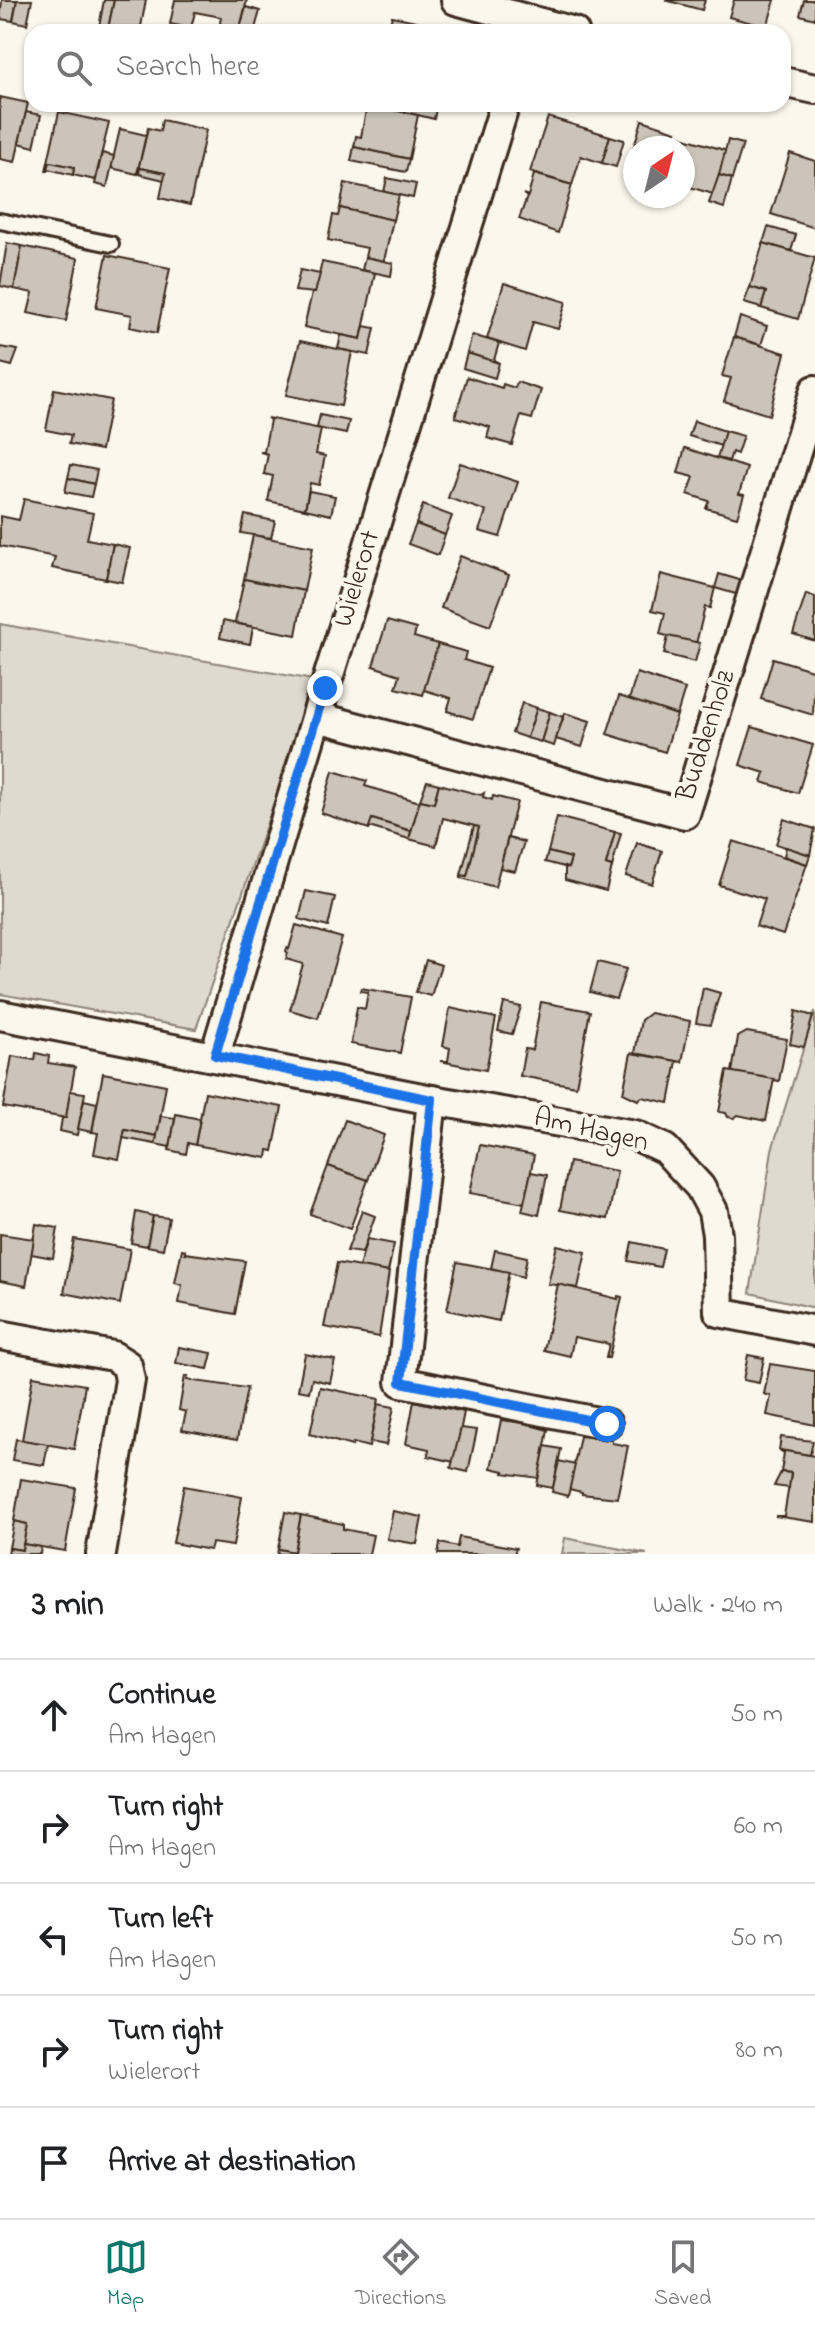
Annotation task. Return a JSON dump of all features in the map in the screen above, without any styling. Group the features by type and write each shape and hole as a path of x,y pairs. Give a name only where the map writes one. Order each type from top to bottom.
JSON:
{"street":[{"path":"456,0 520,24"},
{"path":"791,84 815,89"},
{"name":"Wielerort","path":"215,1055 503,112"},
{"name":"Buddenholz","path":"317,717 685,814 815,390"},
{"name":"Am Hagen","path":"0,1015 432,1100 635,1135 665,1149 700,1187 713,1211 717,1235 719,1312 815,1331"},
{"path":"432,1100 401,1382 607,1424"},
{"path":"0,1335 113,1356 127,1365 130,1380 101,1554"}],"lane":[{"path":"0,221 111,244"}],"shaded area":[{"path":"0,624 313,680 304,715 196,1029 0,994"},
{"path":"815,1011 815,1308 750,1293 772,1150"},
{"path":"565,1538 647,1554 562,1554"}],"building":[{"path":"2,0 17,0 13,21 0,19"},
{"path":"17,0 32,0 27,24 13,21"},
{"path":"104,0 114,0 109,24 100,24"},
{"path":"114,0 146,0 142,24 109,24"},
{"path":"175,0 247,0 241,24 220,24 221,17 195,12 192,24 170,24"},
{"path":"665,0 705,0 702,10"},
{"path":"734,0 775,0 768,24 729,17"},
{"path":"804,0 815,0 815,19 800,15"},
{"path":"246,7 260,11 256,24 241,24"},
{"path":"392,16 430,24 390,24"},
{"path":"0,97 24,102 26,112 15,162 0,159"},
{"path":"26,112 41,115 34,147 19,143"},
{"path":"59,112 109,123 95,180 73,175 74,167 50,162 46,171"},
{"path":"366,112 418,115 409,159 354,147 356,136 361,137"},
{"path":"405,112 435,112 434,119"},
{"path":"548,117 610,136 602,163 581,156 572,185 530,172"},
{"path":"162,120 206,130 190,205 160,198 165,173 140,168 137,174 148,128 160,131"},
{"path":"642,120 676,131 675,135 678,136 637,136"},
{"path":"120,129 146,135 137,174 111,168"},
{"path":"610,136 623,140 616,167 602,163"},
{"path":"728,140 743,144 732,179 719,175"},
{"path":"695,141 727,151 713,194 695,189"},
{"path":"354,147 409,159 406,172 351,161"},
{"path":"102,153 114,156 107,187 95,184"},
{"path":"790,153 815,161 815,228 771,214"},
{"path":"50,162 74,167 73,175 48,169"},
{"path":"140,168 165,173 164,180 139,174"},
{"path":"534,174 572,185 558,233 519,219 527,197 523,194 528,196"},
{"path":"719,175 732,179 724,208 709,203"},
{"path":"387,178 416,184 413,198 384,192"},
{"path":"345,183 399,195 393,220 340,208"},
{"path":"340,208 393,220 384,261 365,257 367,248 328,240 333,215 338,216"},
{"path":"768,227 796,235 791,251 763,243"},
{"path":"7,243 22,246 14,289 0,286"},
{"path":"763,243 815,258 798,319 761,308 766,292 750,287"},
{"path":"22,246 78,258 66,321 28,313 33,293 14,289"},
{"path":"107,255 170,268 157,333 130,327 132,315 96,308"},
{"path":"365,257 393,263 391,276 362,270"},
{"path":"322,262 375,273 361,339 304,327"},
{"path":"300,270 320,274 315,293 295,291"},
{"path":"504,283 566,302 558,329 533,322 525,351 487,339"},
{"path":"750,287 766,292 761,308 744,303"},
{"path":"740,317 767,326 761,345 734,337"},
{"path":"364,326 375,328 369,355 338,349 341,335 361,339"},
{"path":"472,335 499,343 494,360 499,363 467,353"},
{"path":"734,337 785,353 769,415 724,401 731,378 722,376"},
{"path":"300,341 352,352 341,406 286,395"},
{"path":"0,347 18,350 12,366 0,363"},
{"path":"467,353 499,363 495,378 463,368"},
{"path":"467,377 502,388 503,384 515,388 517,382 541,390 532,419 521,416 512,445 487,438 490,427 455,417"},
{"path":"54,389 111,400 101,450 69,444 71,435 46,430"},
{"path":"320,415 349,421 346,434 317,428"},
{"path":"267,418 321,429 316,454 325,456 319,485 310,483 305,509 268,501 273,476 264,474 268,454 260,452 264,452 270,420"},
{"path":"694,421 725,431 721,446 689,436"},
{"path":"725,431 743,436 737,454 732,452 729,461 717,458"},
{"path":"685,448 747,468 739,494 744,495 737,517 706,508 709,501 688,494 694,477 678,473"},
{"path":"460,463 518,482 500,537 479,531 486,511 448,498"},
{"path":"71,465 97,470 94,484 68,478"},
{"path":"68,478 94,484 91,497 65,492"},
{"path":"309,491 335,496 331,515 305,509"},
{"path":"24,499 93,513 87,539 113,544 106,579 52,568 55,557 0,546 0,516 19,520"},
{"path":"423,505 452,516 445,535 416,524"},
{"path":"245,515 275,521 271,538 241,533"},
{"path":"416,524 445,535 438,555 408,544"},
{"path":"253,535 313,547 304,591 244,579"},
{"path":"113,544 130,548 122,582 106,579"},
{"path":"460,556 509,575 490,626 441,608"},
{"path":"661,574 715,588 710,608 705,607 696,644 660,634 665,613 652,610"},
{"path":"719,574 743,581 739,595 715,588"},
{"path":"244,579 304,591 296,635 235,623"},
{"path":"806,594 815,597 815,641 793,634"},
{"path":"223,621 253,627 250,644 220,638"},
{"path":"387,621 416,629 414,637 438,644 423,695 396,688 400,675 373,666"},
{"path":"668,636 700,643 695,662 664,654"},
{"path":"438,644 466,652 464,660 489,668 473,719 447,711 451,698 424,690"},
{"path":"773,658 815,671 813,715 761,699"},
{"path":"637,673 685,689 677,715 629,700"},
{"path":"619,696 677,715 665,752 607,734"},
{"path":"522,703 537,708 527,738 512,733"},
{"path":"537,708 550,712 541,742 527,738"},
{"path":"550,712 563,717 554,746 541,742"},
{"path":"565,713 590,721 582,747 556,739"},
{"path":"752,727 813,745 798,793 762,782 765,773 740,765"},
{"path":"333,771 367,781 365,786 420,802 411,831 372,819 369,829 321,813"},
{"path":"427,781 439,784 434,803 420,800"},
{"path":"439,784 481,795 484,793 483,797 492,800 493,796 517,802 495,887 461,878 461,875 467,876 479,827 443,818 436,846 409,839 420,800 434,803"},
{"path":"557,817 615,832 606,865 612,867 606,891 565,880 565,867 568,868 571,858 548,852"},
{"path":"372,819 411,831 409,839 369,827"},
{"path":"784,819 815,829 810,855 776,844"},
{"path":"474,826 479,827 467,876 461,875"},
{"path":"615,832 621,833 612,867 606,865"},
{"path":"508,838 524,842 515,871 500,868"},
{"path":"733,841 807,864 783,935 756,926 765,899 719,885"},
{"path":"637,843 662,851 652,884 626,876"},
{"path":"786,847 810,855 807,864 784,856"},
{"path":"548,852 571,858 568,868 545,862"},
{"path":"306,891 335,897 328,927 299,919"},
{"path":"296,925 342,938 318,1018 290,1010 303,964 286,959"},
{"path":"426,960 441,965 431,996 416,992"},
{"path":"598,962 626,969 616,999 590,992"},
{"path":"361,988 411,997 400,1053 351,1044 357,1007 365,1009 368,992 360,991"},
{"path":"703,988 720,993 710,1025 696,1023"},
{"path":"541,1002 590,1011 576,1086 520,1076 525,1049 532,1050"},
{"path":"504,1003 521,1007 512,1034 498,1031"},
{"path":"450,1008 496,1018 486,1070 440,1061 448,1061 450,1048 443,1046"},
{"path":"796,1011 813,1016 804,1047 790,1044"},
{"path":"650,1013 690,1021 682,1062 635,1053 641,1020"},
{"path":"747,1032 787,1039 779,1081 732,1072 738,1037"},
{"path":"36,1053 49,1056 48,1063 75,1067 66,1118 3,1107 12,1056 35,1060"},
{"path":"631,1053 677,1061 669,1103 642,1097 638,1100 623,1093"},
{"path":"727,1071 774,1079 766,1121 738,1115 728,1117 726,1113 719,1112"},
{"path":"103,1073 166,1085 157,1136 125,1130 119,1159 94,1154 98,1133 92,1132"},
{"path":"70,1091 85,1093 77,1135 60,1131 62,1118 66,1118"},
{"path":"205,1092 282,1107 273,1151 268,1150 267,1158 195,1145"},
{"path":"84,1100 97,1103 92,1132 78,1129"},
{"path":"176,1114 200,1119 195,1145 188,1143 186,1154 169,1150"},
{"path":"161,1116 175,1118 170,1147 155,1144"},
{"path":"345,1120 384,1135 368,1180 328,1166"},
{"path":"125,1130 157,1136 155,1144 123,1138"},
{"path":"480,1145 534,1155 525,1203 470,1193"},
{"path":"569,1162 617,1171 608,1219 560,1210"},
{"path":"328,1166 368,1180 350,1229 310,1214"},
{"path":"531,1172 547,1175 539,1215 522,1211"},
{"path":"362,1211 375,1216 362,1253 347,1251"},
{"path":"136,1212 153,1216 147,1246 131,1243"},
{"path":"153,1216 169,1218 163,1249 147,1246"},
{"path":"36,1224 58,1228 53,1258 31,1254"},
{"path":"0,1234 34,1239 26,1286 0,1281"},
{"path":"74,1239 130,1249 120,1304 64,1293"},
{"path":"367,1239 394,1244 388,1272 359,1267"},
{"path":"632,1242 664,1249 660,1267 628,1261"},
{"path":"557,1245 586,1252 578,1288 548,1284"},
{"path":"182,1249 185,1253 245,1261 235,1314 179,1303 182,1285 175,1283"},
{"path":"495,1250 527,1257 523,1277 491,1268"},
{"path":"457,1262 509,1272 499,1321 447,1310"},
{"path":"337,1263 389,1272 379,1337 324,1327"},
{"path":"558,1284 618,1299 618,1296 622,1297 609,1358 606,1358 609,1344 574,1337 570,1356 544,1350"},
{"path":"179,1347 212,1353 208,1369 176,1363"},
{"path":"305,1354 335,1360 330,1383 312,1379 309,1392 298,1390"},
{"path":"748,1355 764,1358 759,1383 743,1380"},
{"path":"770,1364 815,1371 815,1425 767,1415 771,1396 764,1394"},
{"path":"33,1376 85,1385 74,1449 22,1440"},
{"path":"185,1376 188,1376 187,1380 247,1388 237,1440 182,1430 186,1412 179,1410"},
{"path":"320,1387 379,1399 369,1447 353,1443 352,1446 310,1434"},
{"path":"414,1401 464,1412 454,1462 428,1456 429,1449 406,1444"},
{"path":"378,1404 394,1407 386,1445 370,1442"},
{"path":"501,1420 533,1424 548,1430 539,1478 503,1473 491,1468"},
{"path":"461,1428 477,1430 468,1472 451,1468"},
{"path":"580,1436 612,1440 612,1443 628,1446 617,1498 582,1494 569,1489"},
{"path":"781,1437 813,1441 810,1455 779,1450"},
{"path":"16,1439 48,1444 44,1465 12,1460"},
{"path":"545,1446 561,1449 553,1488 537,1485"},
{"path":"779,1450 815,1456 815,1522 775,1516 784,1516 791,1473 781,1472 784,1453"},
{"path":"559,1461 575,1465 568,1496 552,1492"},
{"path":"781,1472 791,1473 789,1488 774,1486"},
{"path":"21,1479 76,1488 65,1551 23,1544 27,1524 14,1521"},
{"path":"184,1486 242,1497 233,1546 212,1543 210,1550 173,1543"},
{"path":"393,1511 422,1517 417,1544 387,1539"},
{"path":"285,1512 301,1515 294,1552 278,1549"},
{"path":"301,1515 343,1524 343,1529 373,1535 369,1554 277,1554 278,1549 294,1552"},
{"path":"14,1521 27,1524 22,1550 9,1548"},
{"path":"459,1537 516,1548 514,1554 438,1554 440,1543 457,1547"},
{"path":"23,1544 41,1547 40,1554 8,1554 9,1548 22,1550"}],"route":[{"path":"325,688 215,1055 432,1100 401,1382 607,1424"}]}
